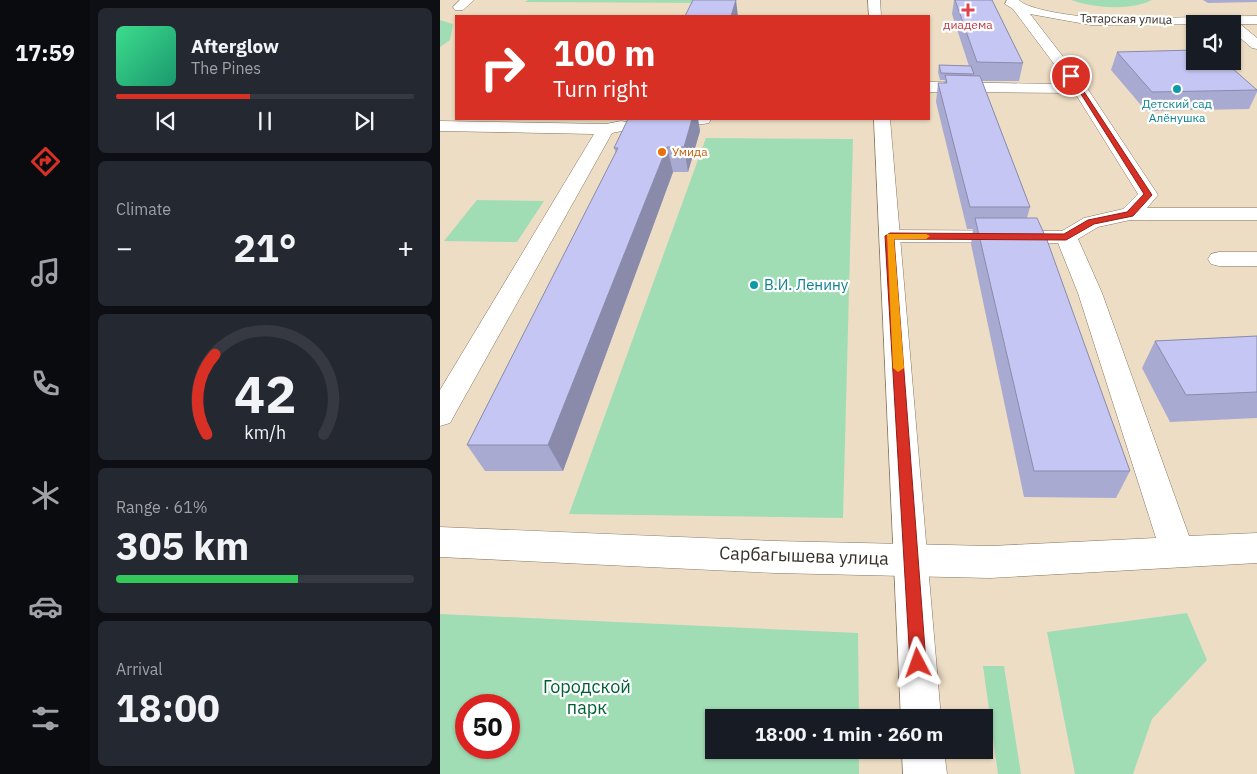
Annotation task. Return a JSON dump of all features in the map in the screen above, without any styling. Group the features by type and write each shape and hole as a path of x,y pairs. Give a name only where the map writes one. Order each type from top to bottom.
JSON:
{"street":[{"path":"874,0 876,15"},
{"path":"1009,2 1080,88 1148,195 1130,214"},
{"name":"Татарская улица","path":"1009,2 1037,12 1091,21 1186,22"},
{"name":"Татарская улица","path":"1241,22 1257,20"},
{"path":"1241,31 1257,45"},
{"path":"930,87 1080,88"},
{"path":"440,126 606,129 644,122 683,120"},
{"path":"882,120 920,709"},
{"path":"440,414 606,129"},
{"path":"890,236 1066,237 1091,222 1130,214 1257,214"},
{"path":"1066,237 1090,293 1178,552"},
{"path":"1219,259 1257,259"},
{"name":"Сарбагышева улица","path":"440,542 775,557 990,562 1257,548"},
{"path":"924,759 925,774"}],"green space":[{"path":"528,0 711,0 709,3 525,2"},
{"path":"1071,0 1152,0 1133,6 1112,7 1090,5"},
{"path":"440,20 453,24 450,40 440,47"},
{"path":"706,138 853,139 843,518 569,514"},
{"path":"477,200 544,201 517,242 444,241"},
{"path":"1187,613 1207,660 1152,719 1133,774 1075,774 1047,632"},
{"name":"Городской парк","path":"440,614 858,633 859,709 705,709 705,759 859,759 859,774 440,774"},
{"path":"983,666 1004,666 1021,774 998,774 993,738 993,709 989,709"}],"building":[{"path":"693,0 736,0 731,15 686,15"},
{"path":"955,0 992,0 1023,63 977,62"},
{"path":"1186,50 1186,70 1234,70 1257,90 1152,92 1117,52"},
{"path":"939,65 971,66 974,74 941,73"},
{"path":"945,75 980,76 1030,207 970,207 938,83 947,83"},
{"path":"628,120 692,120 684,147 667,147 548,445 467,445 618,148 614,148"},
{"path":"975,218 1037,218 1047,240 1130,471 1034,471"},
{"path":"1257,336 1257,392 1186,395 1155,341"}],"slow traffic":[{"path":"898,368 890,236 926,236"}],"place":[{"name":"диадема","path":"968,10"},
{"name":"Детский сад Алёнушка","path":"1177,89"},
{"name":"Умида","path":"662,152"},
{"name":"В.И. Ленину","path":"754,285"}],"route":[{"path":"918,663 890,236 1066,237 1091,222 1130,214 1148,195 1071,76"}]}
